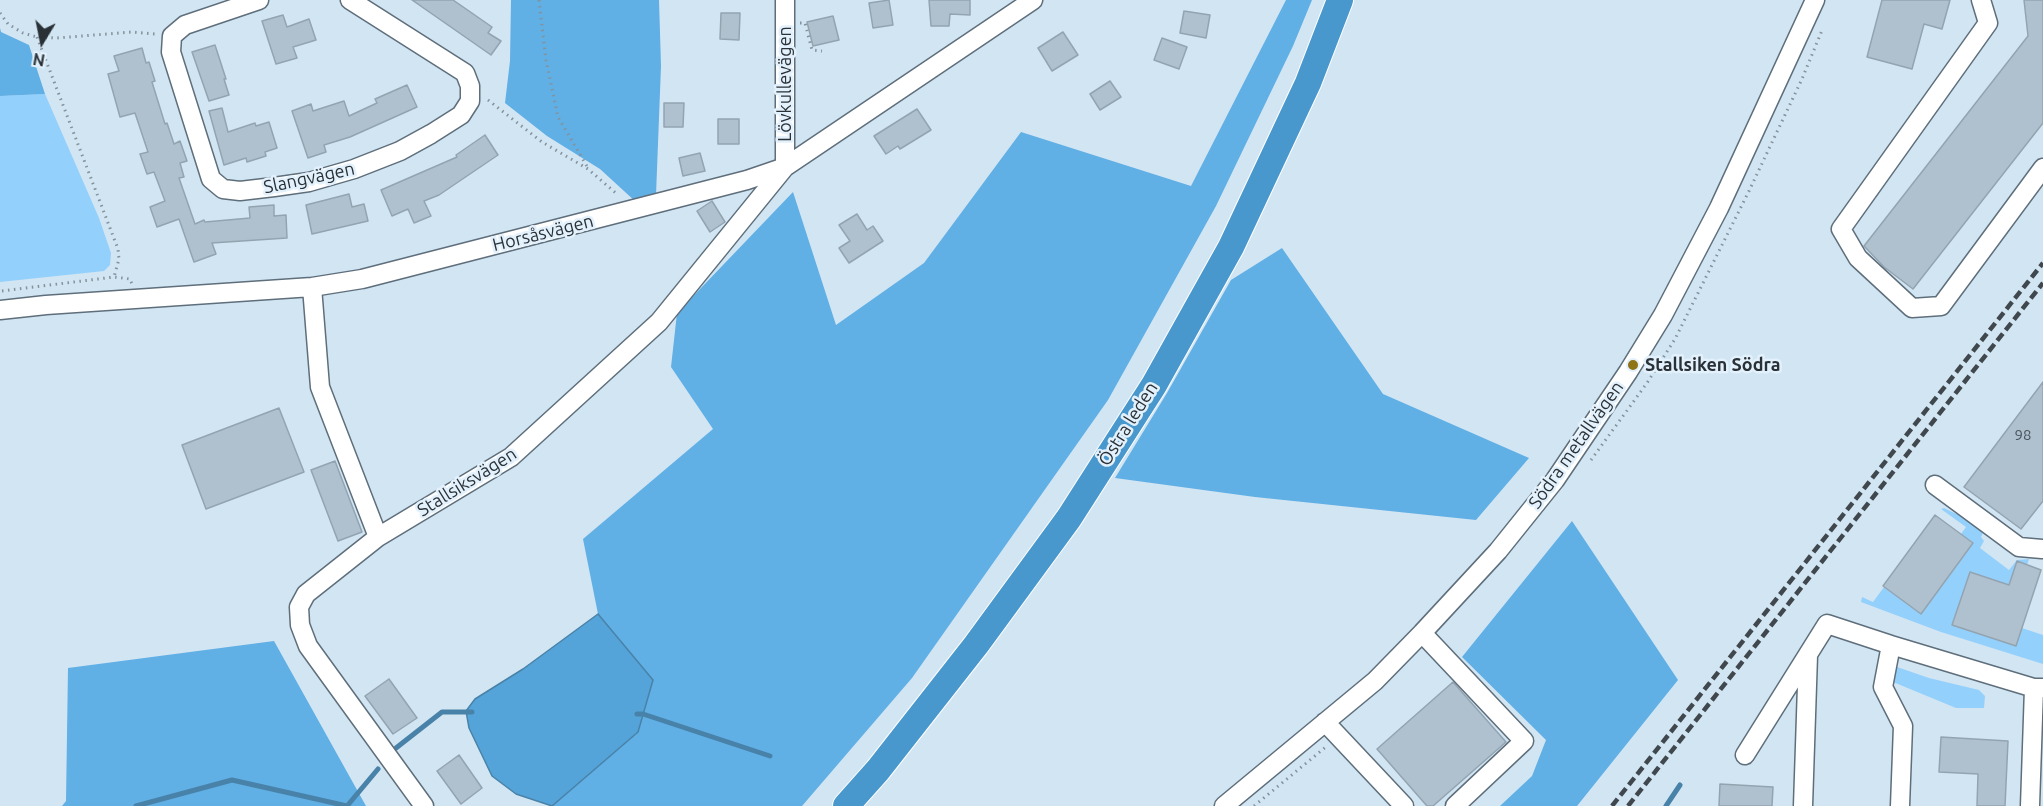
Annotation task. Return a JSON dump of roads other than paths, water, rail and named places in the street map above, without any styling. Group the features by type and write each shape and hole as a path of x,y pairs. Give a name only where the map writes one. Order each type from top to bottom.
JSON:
{"highway":[{"name":"Östra leden","path":"846,806 878,770 989,627 1069,518 1154,385 1231,247 1308,83 1340,0"}],"street":[{"name":"Slangvägen","path":"259,0 185,25 172,36 171,52 211,179 223,189 240,191 309,182 354,170 400,151 461,115 470,101 470,86 465,73 350,0"},
{"name":"Lövkullevägen","path":"785,0 785,167"},
{"name":"Horsåsvägen","path":"0,310 312,287 362,279 716,189 785,167 1015,5 1033,0"},
{"name":"Södra metallvägen","path":"1224,806 1375,681 1498,551 1556,480 1636,360 1663,315 1719,208 1815,0"},
{"path":"1981,0 1988,23 1841,229 1858,258 1912,308 1941,306 2043,168"},
{"name":"Stallsiksvägen","path":"424,806 308,646 300,625 299,607 306,594 378,537 511,457 658,322 785,167"},
{"path":"312,287 320,387 378,537"},
{"path":"1935,485 2019,547 2043,550"},
{"path":"1745,755 1827,624 2039,688 2030,806"},
{"path":"1422,633 1524,741 1455,806"},
{"path":"1891,645 1883,687 1903,726 1900,806"},
{"path":"1803,806 1809,653"},
{"path":"1325,722 1404,806"}],"waterway":[{"path":"396,748 442,712 472,712"},
{"path":"637,714 643,714 770,756"},
{"path":"136,806 232,780 347,806 378,769"},
{"path":"1666,806 1680,785"}],"railway":[{"path":"1612,806 2043,263"},
{"path":"1628,806 2043,283"}],"place":[{"name":"Stallsiken Södra","path":"1633,365"}]}
